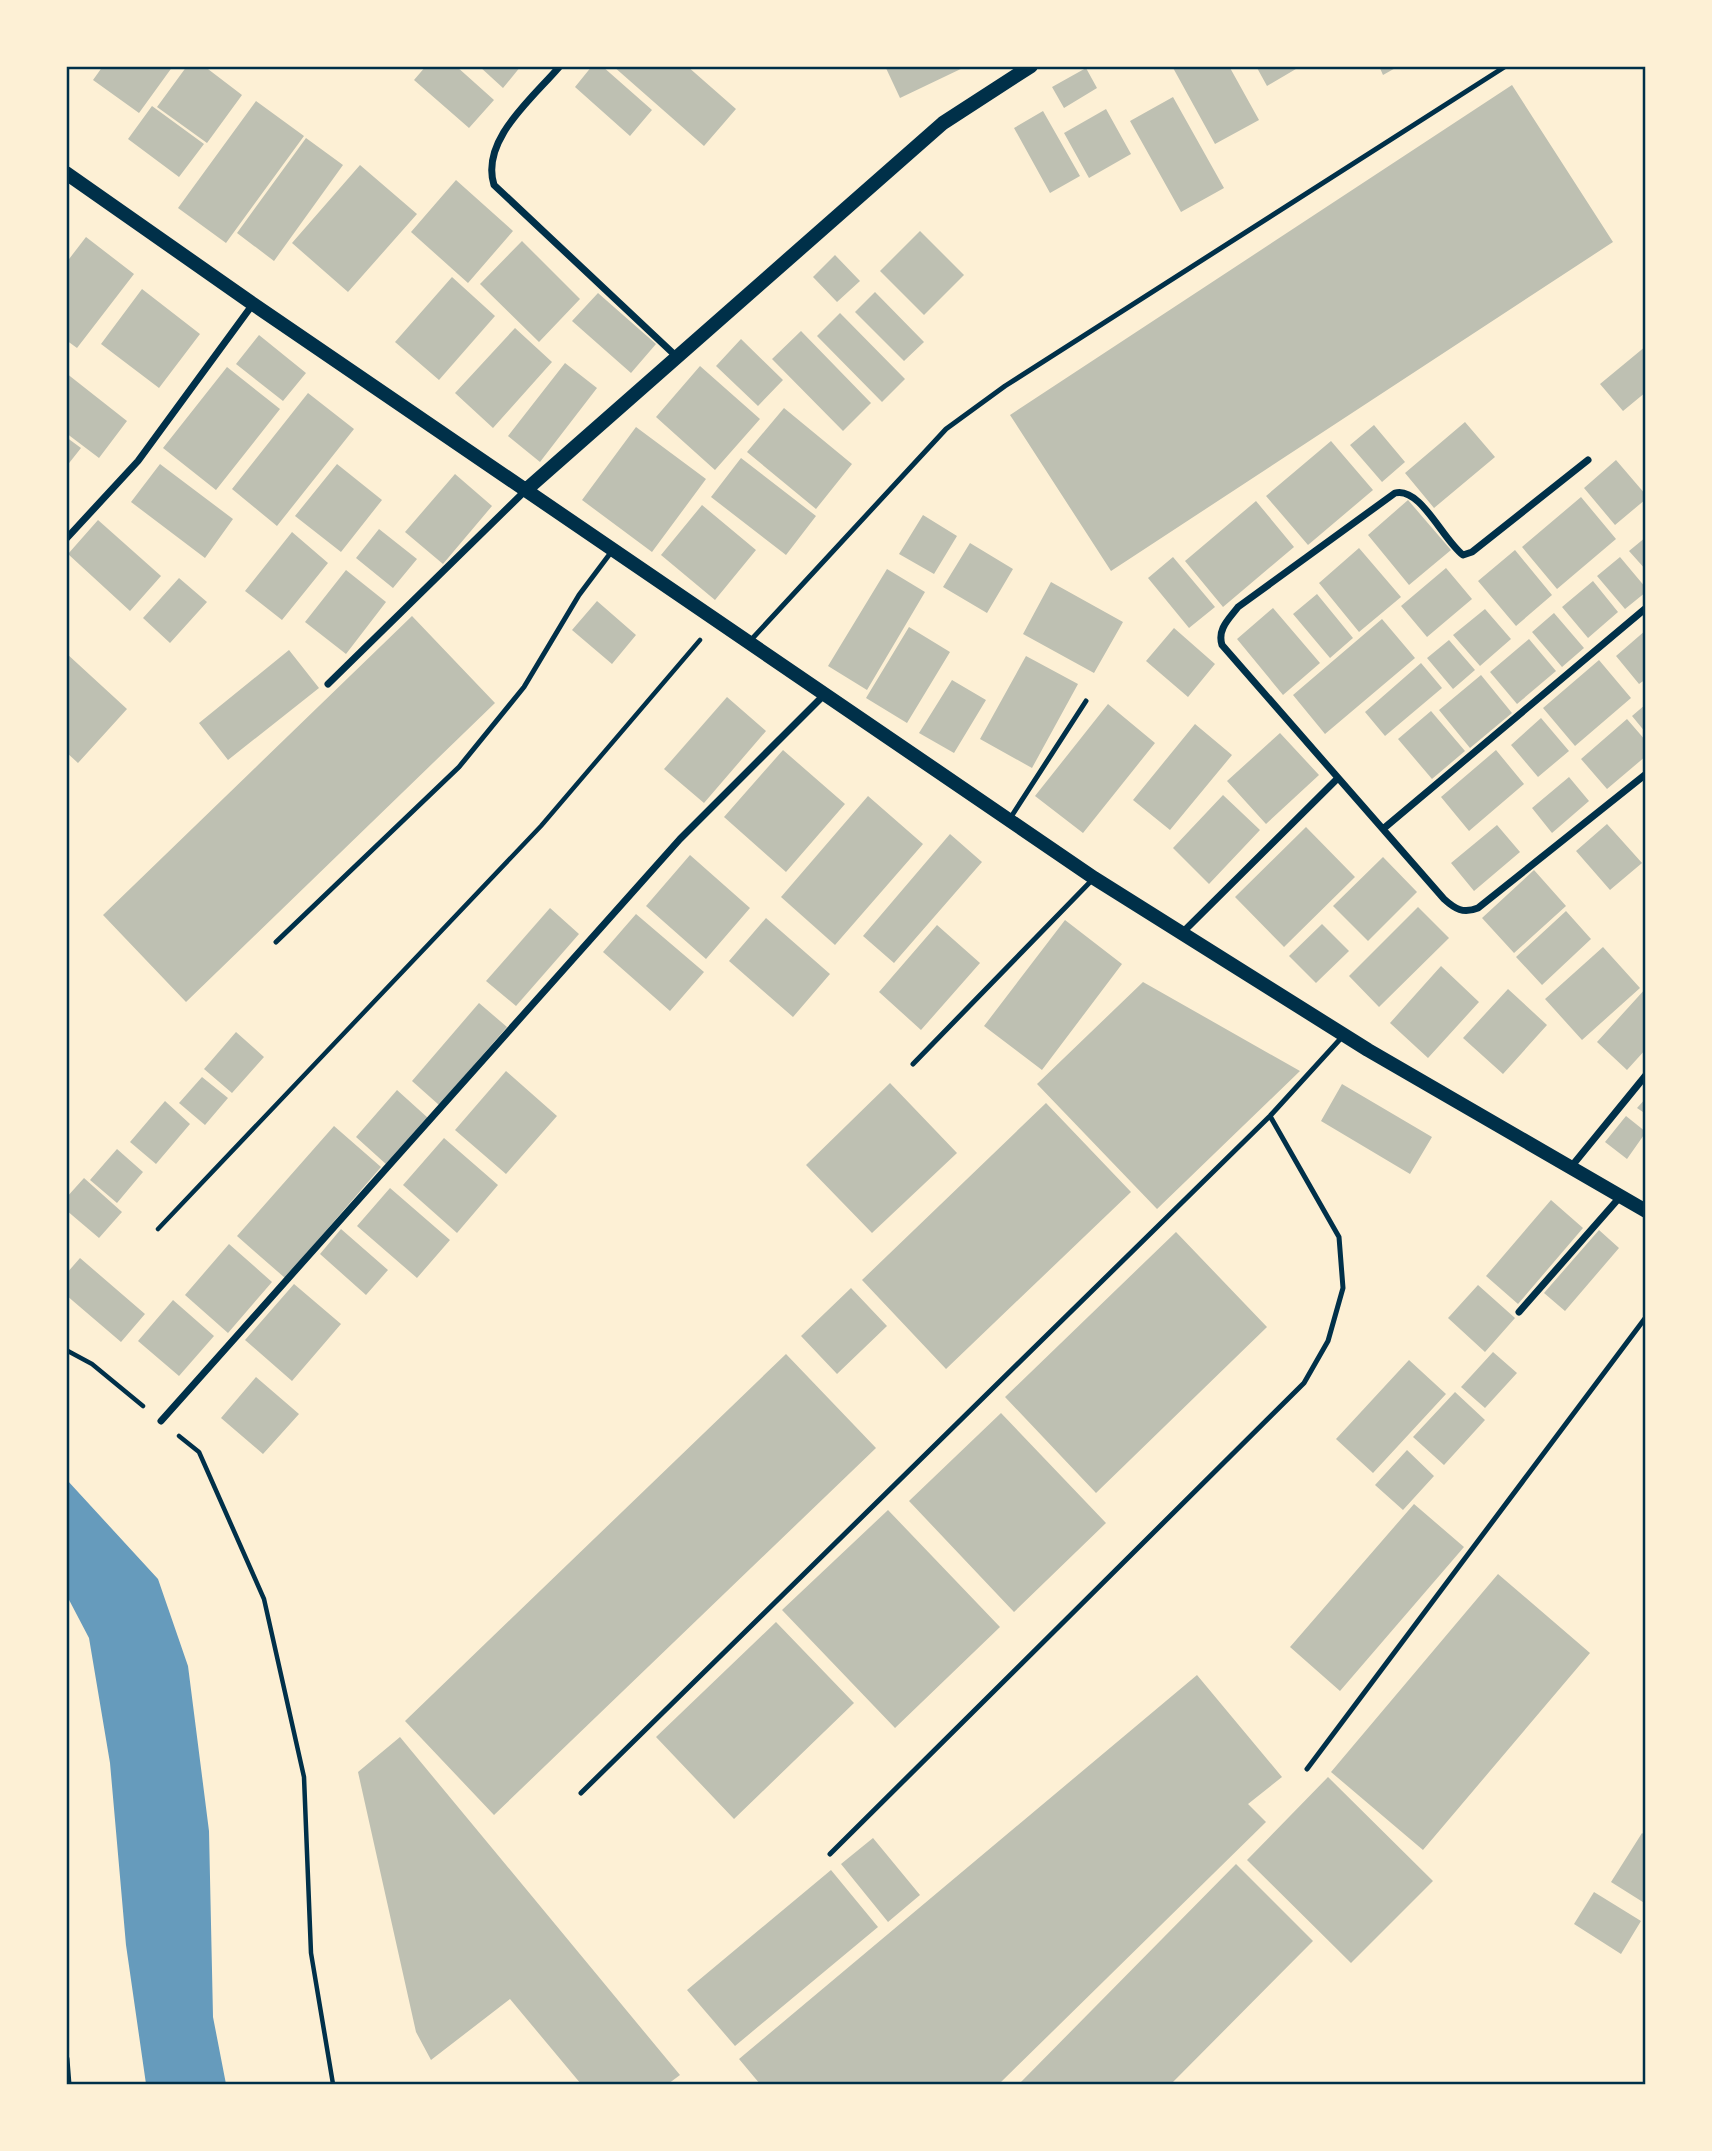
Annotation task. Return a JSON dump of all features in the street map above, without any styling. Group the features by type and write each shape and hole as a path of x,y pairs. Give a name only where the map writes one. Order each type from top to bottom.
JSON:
{"main road":[{"path":"527,489 943,123 1031,66"},
{"path":"66,173 253,304 1094,878 1344,1035 1646,1212"}],"street":[{"path":"560,66 505,132 493,153 490,170 494,186 677,357"},
{"path":"66,539 138,461 253,304"},
{"path":"1588,460 1472,551 1463,555 1452,547 1415,496 1403,491 1395,494 1238,607 1223,626 1219,636 1222,645 1338,778 1444,899 1459,910 1469,912 1478,908 1646,774"},
{"path":"328,684 527,489"},
{"path":"66,526 74,532"},
{"path":"1383,828 1646,608"},
{"path":"161,1421 680,839 826,693"},
{"path":"1181,933 1338,778"},
{"path":"1571,1167 1646,1075"},
{"path":"1519,1312 1620,1196"},
{"path":"66,2059 68,2084"}],"lane":[{"path":"750,641 954,422 1506,66"},
{"path":"275,942 459,767 524,687 579,595 614,548"},
{"path":"1009,820 1086,701"},
{"path":"913,1064 1094,878"},
{"path":"581,1793 1270,1116 1344,1035"},
{"path":"830,1854 1304,1383 1328,1341 1343,1288 1339,1237 1270,1116"},
{"path":"1307,1769 1646,1317"}],"path":[{"path":"158,1229 541,826 683,656"},
{"path":"66,1350 92,1364 199,1452 264,1599 304,1777 311,1953 333,2084"}],"water":[{"path":"67,1480 158,1579 188,1666 209,1831 213,2017 226,2084 146,2084 126,1945 110,1763 89,1638 67,1596"}],"building":[{"path":"103,66 173,66 139,113 93,80"},
{"path":"187,66 204,66 242,95 207,143 157,107"},
{"path":"426,66 456,66 494,100 469,128 414,80"},
{"path":"479,66 521,66 503,88"},
{"path":"592,66 602,66 652,110 630,136 575,87"},
{"path":"613,66 687,66 736,109 704,146"},
{"path":"885,66 967,66 900,98"},
{"path":"1172,66 1229,66 1259,120 1215,144"},
{"path":"1256,66 1301,66 1267,86"},
{"path":"1379,66 1399,66 1383,75"},
{"path":"1086,68 1097,88 1064,108 1052,87"},
{"path":"1512,85 1613,242 1111,571 1010,415"},
{"path":"1173,97 1224,188 1181,212 1130,121"},
{"path":"256,101 304,136 226,243 178,208"},
{"path":"152,106 204,144 179,177 128,139"},
{"path":"1106,109 1131,154 1089,178 1064,133"},
{"path":"1043,111 1080,176 1050,193 1014,128"},
{"path":"306,138 343,165 274,261 237,233"},
{"path":"360,165 417,214 348,292 292,243"},
{"path":"456,180 513,231 468,283 411,232"},
{"path":"920,231 964,275 924,315 880,271"},
{"path":"86,237 134,274 77,348 66,340 66,263"},
{"path":"522,241 580,299 539,342 480,284"},
{"path":"835,255 860,281 837,302 813,277"},
{"path":"452,277 495,316 439,380 395,342"},
{"path":"142,289 200,334 159,388 101,344"},
{"path":"875,292 924,342 904,361 855,312"},
{"path":"598,293 656,344 631,373 572,321"},
{"path":"840,313 905,379 882,402 817,336"},
{"path":"515,328 552,362 493,428 455,393"},
{"path":"801,331 871,403 843,431 772,359"},
{"path":"259,335 306,373 283,401 236,364"},
{"path":"741,339 783,380 758,406 716,366"},
{"path":"1646,346 1646,392 1623,411 1600,384"},
{"path":"565,363 597,388 540,462 508,436"},
{"path":"700,366 760,419 715,470 656,417"},
{"path":"227,367 280,409 216,490 163,448"},
{"path":"66,373 127,421 99,458 66,433"},
{"path":"308,393 354,429 277,526 232,489"},
{"path":"784,408 852,464 816,509 747,452"},
{"path":"1465,422 1495,457 1434,508 1405,473"},
{"path":"1374,425 1405,462 1382,482 1350,445"},
{"path":"636,427 706,479 652,552 582,500"},
{"path":"66,437 81,448 66,467"},
{"path":"1331,441 1373,490 1308,545 1266,496"},
{"path":"741,458 816,516 786,555 711,497"},
{"path":"1616,460 1646,495 1646,499 1615,525 1584,488"},
{"path":"160,464 233,519 205,558 131,502"},
{"path":"337,464 382,500 341,552 295,516"},
{"path":"455,474 492,506 443,564 405,532"},
{"path":"1581,497 1616,539 1557,589 1522,547"},
{"path":"1408,500 1451,550 1409,585 1368,535"},
{"path":"1256,501 1294,547 1223,607 1185,561"},
{"path":"702,505 756,550 715,600 661,555"},
{"path":"923,515 957,536 934,574 899,554"},
{"path":"98,520 161,576 130,611 68,554"},
{"path":"379,529 417,559 393,588 356,558"},
{"path":"292,532 328,563 282,620 245,591"},
{"path":"1646,537 1646,570 1629,551"},
{"path":"970,543 1013,569 987,613 943,587"},
{"path":"1359,548 1401,597 1359,632 1319,583"},
{"path":"1515,550 1552,595 1516,626 1478,581"},
{"path":"1173,557 1215,607 1189,628 1148,578"},
{"path":"1620,557 1646,588 1646,592 1625,609 1597,576"},
{"path":"1446,568 1472,599 1427,637 1401,606"},
{"path":"887,569 925,592 867,690 828,666"},
{"path":"346,570 386,602 346,654 305,622"},
{"path":"179,578 207,602 170,643 143,618"},
{"path":"1593,581 1618,612 1588,638 1562,607"},
{"path":"1051,582 1123,622 1094,673 1023,634"},
{"path":"1317,594 1353,638 1330,658 1293,614"},
{"path":"597,601 636,635 612,664 572,630"},
{"path":"1273,608 1320,663 1283,695 1237,639"},
{"path":"1485,609 1511,639 1480,666 1453,635"},
{"path":"1554,613 1584,648 1562,667 1532,632"},
{"path":"412,616 495,703 186,1002 103,915"},
{"path":"1382,619 1415,658 1325,734 1293,695"},
{"path":"909,627 950,652 907,723 866,698"},
{"path":"1174,628 1215,664 1188,697 1146,661"},
{"path":"1646,630 1646,679 1639,684 1616,656"},
{"path":"1529,639 1556,671 1517,704 1490,672"},
{"path":"1449,640 1475,670 1453,689 1427,658"},
{"path":"289,650 319,688 228,760 199,723"},
{"path":"66,653 127,709 78,763 66,752"},
{"path":"1026,656 1078,684 1032,768 980,739"},
{"path":"1599,660 1631,698 1575,746 1543,708"},
{"path":"1421,663 1442,688 1385,736 1365,712"},
{"path":"1481,675 1512,713 1470,748 1439,710"},
{"path":"952,680 986,700 954,753 919,733"},
{"path":"727,697 766,731 704,803 664,769"},
{"path":"1108,704 1155,743 1083,833 1035,796"},
{"path":"1646,704 1646,733 1632,716"},
{"path":"1431,711 1465,751 1432,779 1398,739"},
{"path":"1541,718 1569,751 1538,777 1511,745"},
{"path":"1627,719 1646,741 1646,756 1607,789 1581,759"},
{"path":"1195,724 1232,755 1170,830 1133,800"},
{"path":"1280,733 1319,775 1266,824 1227,781"},
{"path":"783,750 845,804 786,872 724,817"},
{"path":"1496,750 1524,784 1469,831 1441,797"},
{"path":"1569,777 1589,801 1552,833 1532,808"},
{"path":"1223,795 1260,830 1209,884 1173,848"},
{"path":"868,796 923,844 835,945 781,897"},
{"path":"1607,824 1642,863 1610,890 1576,851"},
{"path":"1497,825 1520,852 1474,891 1451,863"},
{"path":"1306,827 1355,877 1284,947 1235,897"},
{"path":"950,834 982,862 894,963 863,936"},
{"path":"690,855 750,908 706,959 646,906"},
{"path":"1383,857 1417,892 1368,941 1333,906"},
{"path":"1534,870 1566,906 1514,953 1482,918"},
{"path":"1418,907 1449,938 1379,1007 1349,976"},
{"path":"550,908 579,934 516,1006 486,981"},
{"path":"1566,911 1591,939 1542,985 1516,957"},
{"path":"636,914 704,972 670,1011 603,952"},
{"path":"766,918 830,974 793,1017 729,961"},
{"path":"1065,920 1122,964 1042,1070 984,1026"},
{"path":"1322,924 1349,951 1316,983 1289,956"},
{"path":"937,925 980,963 921,1030 879,992"},
{"path":"1603,947 1640,988 1582,1040 1545,999"},
{"path":"1441,966 1479,1002 1428,1058 1390,1023"},
{"path":"1143,982 1300,1071 1157,1209 1037,1084"},
{"path":"1646,988 1646,1049 1627,1070 1597,1042"},
{"path":"1508,989 1547,1025 1503,1074 1463,1038"},
{"path":"479,1003 507,1027 439,1105 412,1081"},
{"path":"236,1032 264,1057 232,1093 204,1069"},
{"path":"506,1071 557,1116 506,1174 455,1130"},
{"path":"202,1077 228,1098 205,1125 179,1103"},
{"path":"890,1083 957,1153 872,1233 806,1165"},
{"path":"1342,1084 1432,1137 1410,1174 1321,1121"},
{"path":"397,1090 428,1118 387,1165 356,1137"},
{"path":"1646,1098 1646,1114 1637,1108"},
{"path":"165,1101 190,1124 156,1164 130,1142"},
{"path":"1046,1103 1131,1192 946,1369 862,1280"},
{"path":"1626,1116 1646,1132 1627,1159 1605,1142"},
{"path":"334,1126 381,1167 285,1278 237,1236"},
{"path":"444,1138 498,1185 457,1233 403,1185"},
{"path":"117,1149 143,1172 117,1203 90,1180"},
{"path":"84,1178 122,1212 99,1238 66,1210 66,1198"},
{"path":"390,1188 450,1240 417,1278 357,1226"},
{"path":"1551,1200 1583,1228 1518,1304 1486,1276"},
{"path":"341,1229 388,1270 366,1295 320,1254"},
{"path":"1599,1230 1619,1248 1565,1311 1544,1293"},
{"path":"1176,1232 1267,1327 1096,1493 1005,1397"},
{"path":"229,1244 272,1282 228,1333 185,1295"},
{"path":"80,1258 145,1314 121,1342 66,1295 66,1274"},
{"path":"294,1284 341,1324 292,1381 245,1340"},
{"path":"1478,1285 1515,1318 1485,1352 1448,1318"},
{"path":"851,1288 887,1326 837,1374 801,1336"},
{"path":"173,1300 214,1336 179,1376 138,1341"},
{"path":"1493,1352 1517,1373 1485,1408 1461,1387"},
{"path":"786,1354 876,1448 494,1815 405,1721"},
{"path":"1409,1360 1446,1394 1373,1473 1336,1439"},
{"path":"256,1377 299,1414 263,1454 221,1418"},
{"path":"1455,1392 1485,1420 1444,1465 1413,1437"},
{"path":"1001,1413 1106,1523 1014,1612 909,1501"},
{"path":"1407,1450 1434,1476 1403,1510 1375,1485"},
{"path":"1414,1504 1464,1547 1340,1691 1290,1647"},
{"path":"888,1510 1000,1627 895,1728 782,1610"},
{"path":"1498,1574 1590,1653 1423,1850 1331,1772"},
{"path":"776,1622 854,1703 734,1819 656,1737"},
{"path":"1197,1675 1282,1777 1248,1804 1266,1822 999,2084 760,2084 739,2059"},
{"path":"400,1737 680,2075 668,2084 581,2084 510,1999 431,2060 416,2032 358,1772"},
{"path":"1328,1777 1433,1881 1351,1963 1247,1860"},
{"path":"1642,1833 1646,1836 1646,1904 1611,1882"},
{"path":"873,1838 920,1895 888,1922 841,1864"},
{"path":"1236,1864 1313,1941 1171,2084 1019,2084"},
{"path":"831,1870 878,1927 735,2046 687,1990"},
{"path":"1594,1892 1641,1921 1621,1954 1574,1924"}]}
